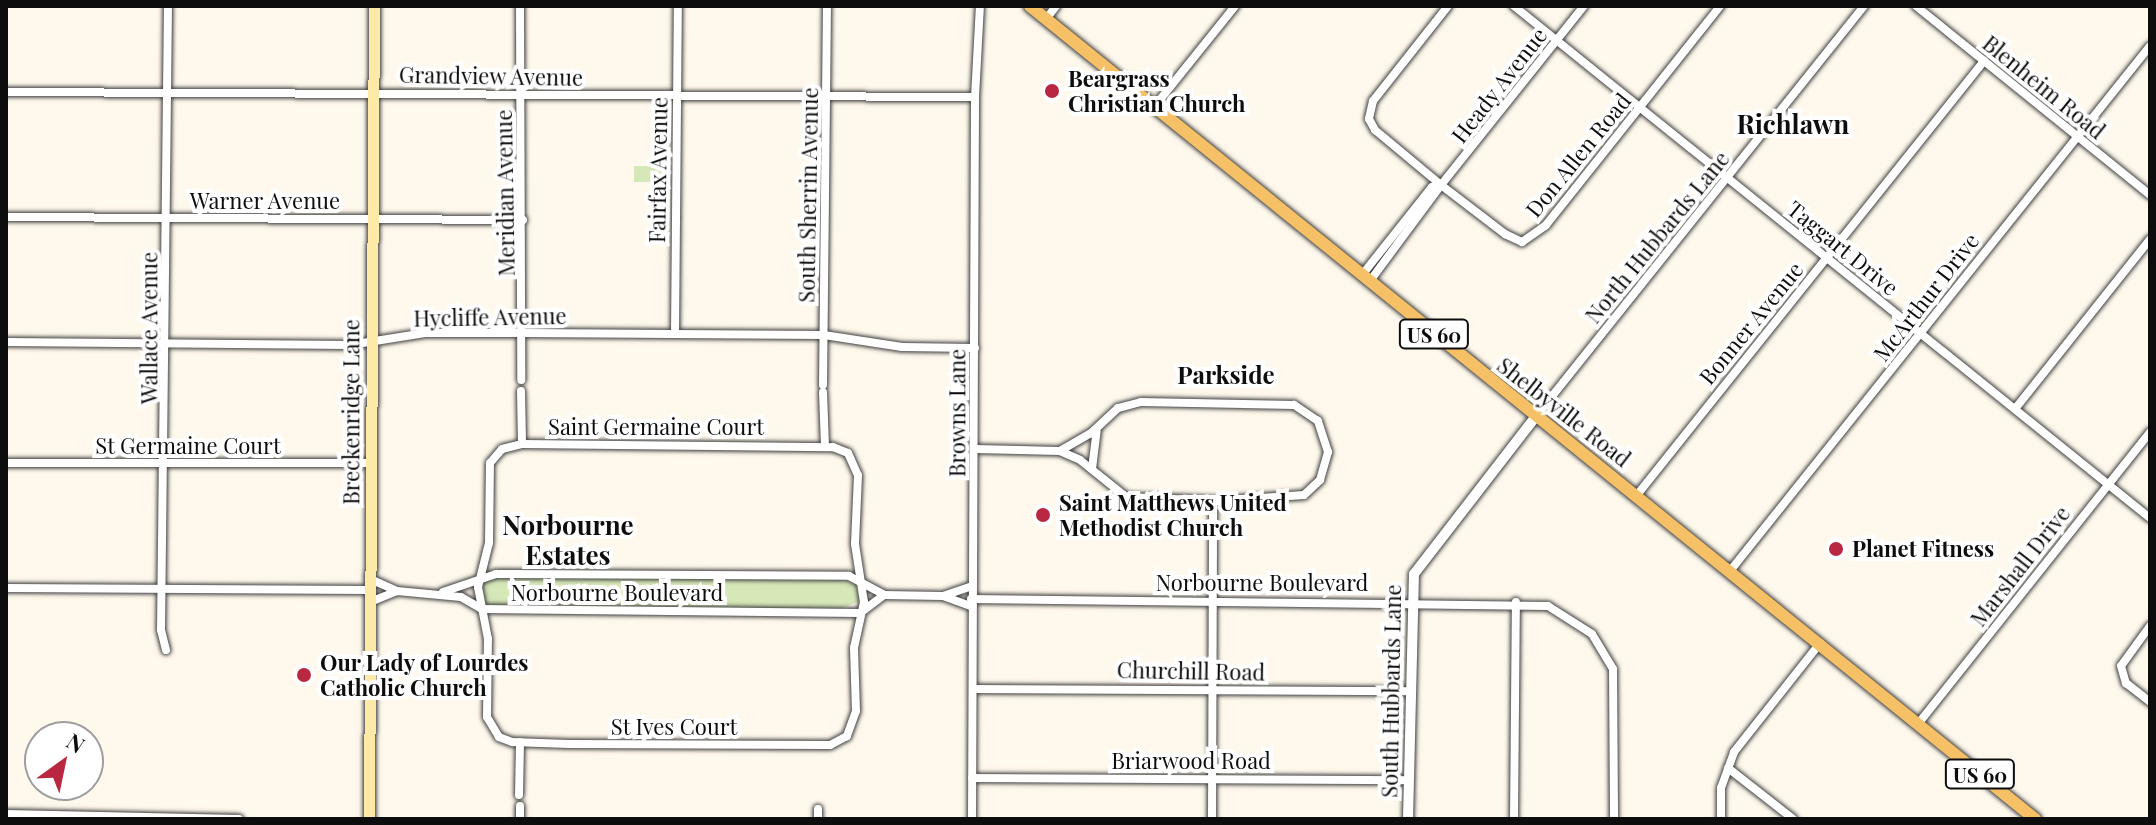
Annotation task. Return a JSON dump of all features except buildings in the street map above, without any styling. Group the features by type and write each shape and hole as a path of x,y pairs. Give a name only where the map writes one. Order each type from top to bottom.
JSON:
{"main road":[{"name":"Breckenridge Lane","path":"369,819 374,6"},
{"name":"Shelbyville Road","path":"1030,6 2035,819"}],"street":[{"name":"Wallace Avenue","path":"166,650 163,588 168,6"},
{"name":"Meridian Avenue","path":"520,6 523,220 521,380"},
{"name":"Fairfax Avenue","path":"675,334 678,6"},
{"name":"South Sherrin Avenue","path":"825,447 827,6"},
{"name":"Browns Lane","path":"972,819 971,603 976,449 975,97 980,6"},
{"path":"1046,19 1056,6"},
{"path":"1155,106 1235,6"},
{"name":"Don Allen Road","path":"1448,6 1368,114 1375,130 1513,240 1532,239 1720,6"},
{"name":"Taggart Drive","path":"1514,6 2150,518"},
{"name":"Heady Avenue","path":"1366,278 1432,187 1441,185 1584,6"},
{"name":"North Hubbards Lane","path":"1537,415 1864,6"},
{"name":"Blenheim Road","path":"1916,6 2150,195"},
{"name":"McArthur Drive","path":"1730,571 2150,46"},
{"name":"Bonner Avenue","path":"1637,495 1984,61"},
{"name":"Grandview Avenue","path":"6,92 975,97"},
{"name":"Warner Avenue","path":"6,217 523,220"},
{"path":"2015,409 2150,239"},
{"name":"Hycliffe Avenue","path":"6,342 371,341 425,333 523,333 824,335 902,347 975,348"},
{"path":"521,391 522,444"},
{"path":"976,449 1060,451 1092,469 1109,488 1126,497 1213,501 1291,499 1315,486 1325,468 1327,441 1318,421 1302,409 1282,403 1141,402 1118,408 1060,451"},
{"name":"South Hubbards Lane","path":"1408,819 1411,601 1418,565 1537,415"},
{"path":"1092,469 1093,439 1101,423"},
{"name":"Marshall Drive","path":"1918,724 2150,432"},
{"name":"Saint Germaine Court","path":"481,576 489,543 487,483 493,458 506,446 825,447"},
{"path":"825,447 843,449 856,466 860,613"},
{"name":"St Germaine Court","path":"6,463 371,463"},
{"path":"1212,819 1213,501"},
{"path":"481,576 477,598 482,609"},
{"name":"Norbourne Boulevard","path":"443,592 481,576 860,579"},
{"path":"860,579 884,595 860,613"},
{"name":"Norbourne Boulevard","path":"943,596 972,586"},
{"name":"Norbourne Boulevard","path":"6,588 443,592 482,609 860,613"},
{"name":"Norbourne Boulevard","path":"370,590 397,591"},
{"name":"Norbourne Boulevard","path":"884,595 943,596 971,603 1516,602 1565,612 1592,634 1610,659 1614,819"},
{"path":"1514,819 1516,602"},
{"name":"St Ives Court","path":"482,609 488,639 487,717 499,737 520,742 830,745 847,736 856,711 854,662 860,613"},
{"path":"2150,626 2122,662 2121,673 2150,702"},
{"path":"1721,819 1721,788 1734,752 1820,643"},
{"name":"Churchill Road","path":"973,689 1410,691"},
{"path":"519,795 520,742"},
{"path":"1728,768 1793,819"},
{"name":"Briarwood Road","path":"972,778 1409,780"},
{"path":"520,806 520,819"},
{"path":"818,809 818,819"},
{"path":"6,814 239,819"}],"green space":[{"path":"634,166 663,166 663,182 634,182"},
{"path":"495,577 841,580 856,585 860,601 837,610 487,605 481,596 483,583"}],"place":[{"name":"Beargrass Christian Church","path":"1052,91"},
{"name":"Saint Matthews United Methodist Church","path":"1043,515"},
{"name":"Planet Fitness","path":"1836,549"},
{"name":"Our Lady of Lourdes Catholic Church","path":"304,675"}],"district":[{"name":"Richlawn","path":"1793,124"},
{"name":"Parkside","path":"1226,375"},
{"name":"Norbourne Estates","path":"568,540"}]}
